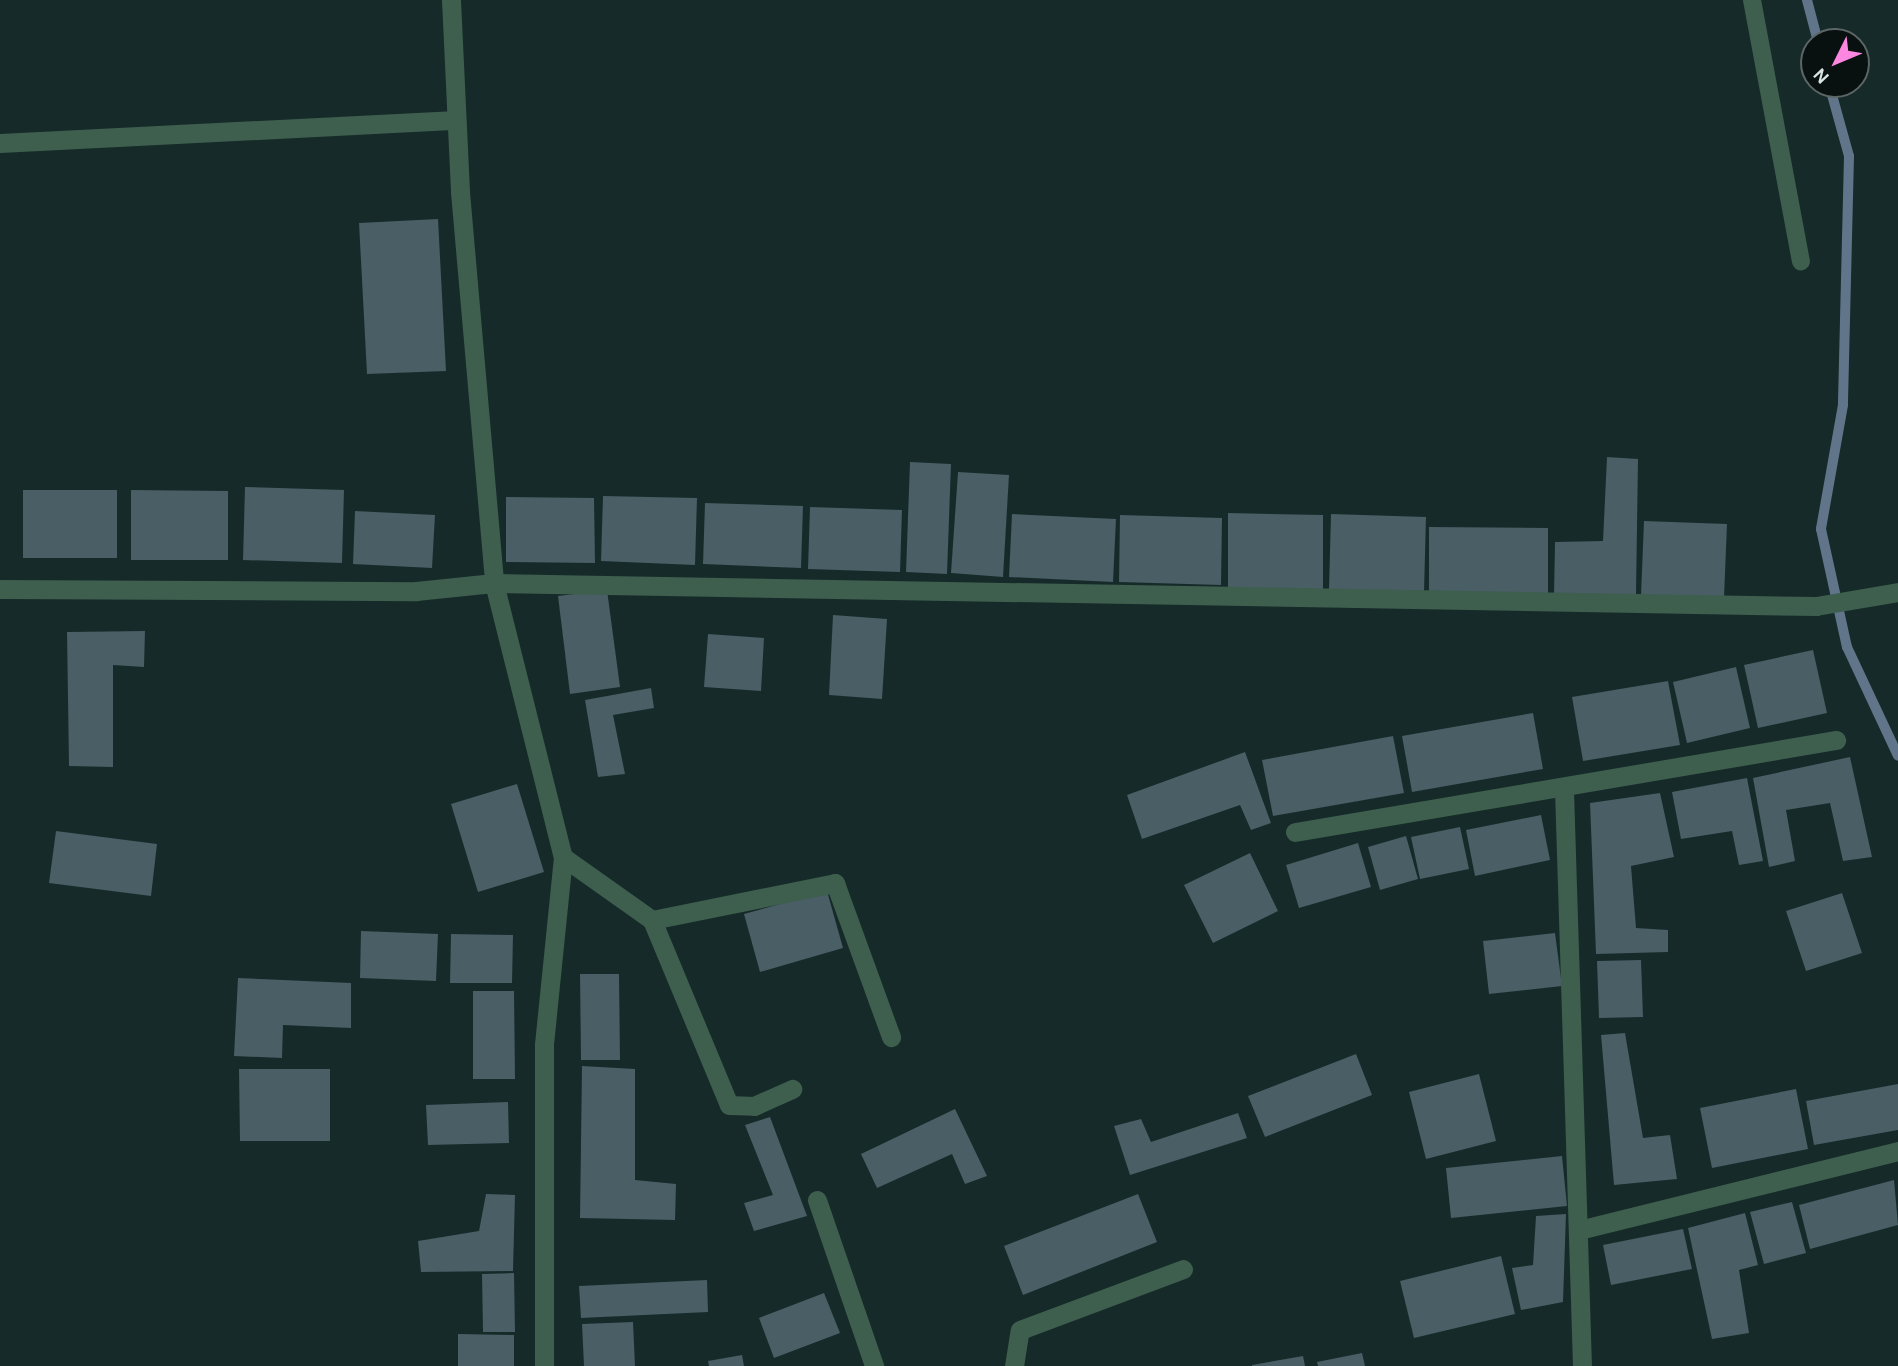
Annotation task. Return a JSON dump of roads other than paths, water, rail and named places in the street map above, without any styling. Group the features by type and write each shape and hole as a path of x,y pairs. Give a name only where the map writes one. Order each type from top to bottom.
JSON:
{"street":[{"path":"451,0 456,120 495,583 563,857 544,1045 544,1366"},
{"path":"0,143 456,120"},
{"path":"0,589 416,591 495,583 1816,606 1898,592"},
{"path":"1295,832 1564,790 1836,740"},
{"path":"1564,790 1582,1366"},
{"path":"563,857 652,920 729,1105 754,1106 792,1089"},
{"path":"652,920 835,883 891,1037"},
{"path":"1579,1230 1898,1151"},
{"path":"817,1200 874,1366"},
{"path":"1014,1366 1020,1330 1183,1269"}],"lane":[{"path":"1752,0 1801,261"}],"waterway":[{"path":"1807,0 1814,28"},
{"path":"1833,98 1849,156 1843,405 1821,529 1847,647 1898,756"}]}
